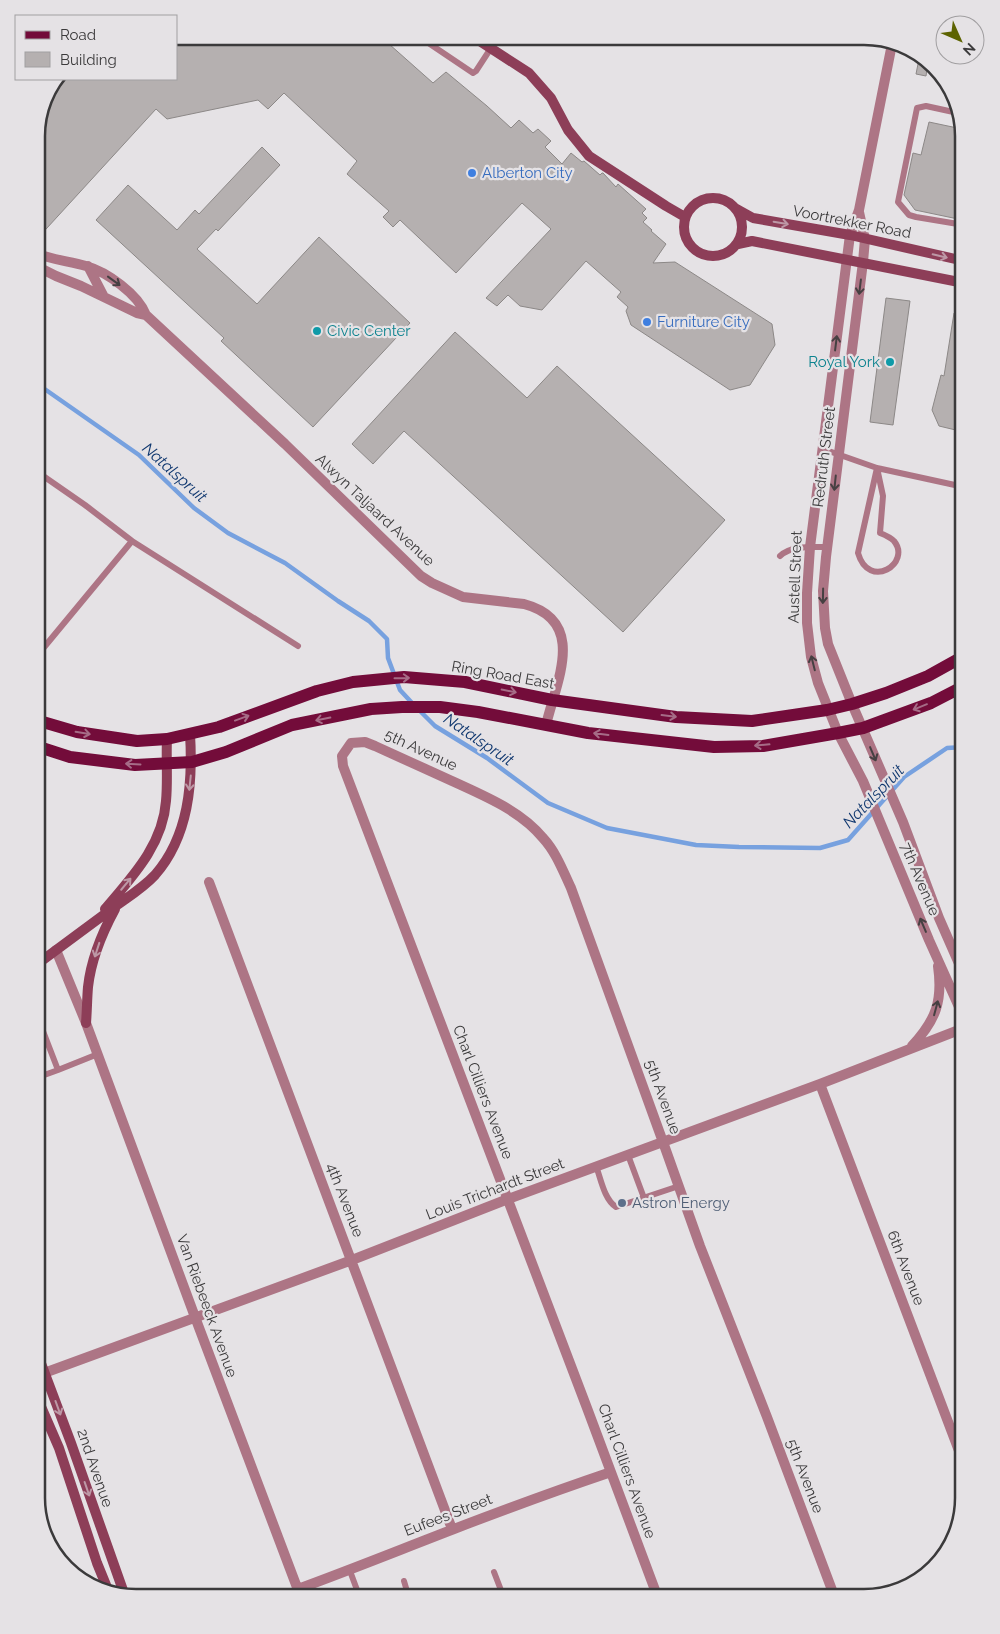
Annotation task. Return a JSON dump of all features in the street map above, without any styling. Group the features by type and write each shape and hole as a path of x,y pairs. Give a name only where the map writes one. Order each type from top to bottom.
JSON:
{"main road":[{"path":"486,45 530,73 551,98 568,130 589,156 637,188 685,216"},
{"path":"738,244 742,232 742,219 735,208 726,200 714,197 702,199 692,206 685,216 683,229 686,241 694,250 705,256 717,257 729,252 738,244 752,241 955,281"},
{"name":"Voortrekker Road","path":"735,208 753,218 850,235 955,259"},
{"name":"Ring Road East","path":"45,723 77,732 137,741 167,739 219,727 318,691 353,682 404,677 465,682 552,700 676,717 752,721 827,710 852,704 928,676 955,661"},
{"path":"45,749 70,757 135,765 192,762 226,752 292,725 371,710 402,707 440,707 478,712 588,733 714,747 763,746 838,734 862,728 931,703 955,691"},
{"path":"45,958 138,891 155,875 167,858 178,836 187,807 192,762 190,734"},
{"path":"95,922 136,872 152,848 163,822 166,800 167,739"},
{"path":"86,1023 88,986 94,958 103,931 116,906"},
{"name":"2nd Avenue","path":"45,1385 122,1588"},
{"name":"2nd Avenue","path":"45,1416 59,1448 106,1584"}],"street":[{"name":"Redruth Street","path":"850,235 859,210 891,49"},
{"name":"Redruth Street","path":"859,210 865,239 827,547 823,592 824,628 832,655 881,771"},
{"name":"Austell Street","path":"850,235 810,547 807,593 809,643 818,683 838,734 863,781"},
{"name":"Alwyn Taljaard Avenue","path":"45,255 57,260 88,266 113,279 142,306 146,314 421,576 463,597 534,606 549,616 558,627 563,640 564,656 546,725"},
{"path":"88,266 104,297"},
{"name":"Alwyn Taljaard Avenue","path":"45,270 137,312 146,314"},
{"name":"5th Avenue","path":"343,766 342,756 351,743 365,742 512,812 531,825 554,852 571,888 700,1246 832,1589"},
{"name":"Charl Cilliers Avenue","path":"343,766 655,1589"},
{"name":"7th Avenue","path":"881,771 955,954"},
{"name":"7th Avenue","path":"863,781 955,998"},
{"name":"4th Avenue","path":"209,882 452,1529"},
{"name":"Van Riebeeck Avenue","path":"56,950 98,1054 194,1317 297,1589"},
{"path":"910,1049 928,1028 938,1005 939,974 936,955"},
{"name":"Louis Trichardt Street","path":"45,1373 352,1260 508,1199 820,1084 955,1032"},
{"name":"6th Avenue","path":"820,1084 955,1440"},
{"name":"Eufees Street","path":"308,1589 452,1529 611,1472"}],"lane":[{"path":"431,45 473,73 491,48"},
{"path":"951,112 926,106 916,108 898,202 909,215 955,224"},
{"path":"823,449 877,468 955,485"},
{"path":"877,468 883,496 880,533 892,539 898,553 890,569 882,572 875,572 865,567 858,553 877,468"},
{"path":"45,477 85,504 132,541 298,646"},
{"path":"45,646 132,541"},
{"path":"780,556 789,550 827,547"},
{"path":"45,1037 58,1070"},
{"path":"45,1075 98,1054"},
{"path":"628,1155 644,1198"},
{"path":"596,1166 607,1196 618,1207 679,1186"},
{"path":"350,1571 357,1589"},
{"path":"494,1572 501,1589"},
{"path":"404,1581 406,1589"}],"building":[{"name":"Alberton City","path":"178,45 390,45 433,83 446,72 511,128 519,120 533,133 538,129 551,141 545,147 562,164 571,153 600,175 603,173 616,187 618,184 646,209 642,213 647,218 643,222 666,244 653,263 675,262 772,324 775,345 750,385 730,390 631,325 626,311 628,307 617,297 621,292 586,261 542,310 520,306 508,295 497,306 486,298 551,229 522,203 456,273 400,220 393,227 383,217 389,211 347,174 357,161 284,93 268,109 258,100 167,119 156,109 45,230 45,130 48,112 54,96 65,80 178,80"},
{"path":"918,63 927,71 926,76 916,74"},
{"path":"929,122 954,127 955,218 915,210 904,195 913,153 921,155"},
{"name":"Civic Center","path":"262,147 280,165 218,231 216,229 197,249 257,304 319,237 410,323 313,427 221,341 224,338 96,220 128,185 177,230 195,210 199,214"},
{"name":"Royal York","path":"886,298 910,301 893,425 870,422"},
{"path":"954,313 955,430 939,426 932,410 941,375 944,376"},
{"path":"455,332 527,398 557,366 725,520 623,632 404,431 373,464 352,444"}],"waterway":[{"name":"Natalspruit","path":"45,389 139,455 194,508 228,533 285,563 369,621 387,639 388,658 400,690 413,704"},
{"name":"Natalspruit","path":"418,709 435,726 487,758 548,803 607,828 696,845 820,848 848,840 904,777 947,748 955,748"}],"place":[{"name":"Alberton City","path":"472,173"},
{"name":"Furniture City","path":"647,322"},
{"name":"Civic Center","path":"317,331"},
{"name":"Royal York","path":"890,362"},
{"name":"Astron Energy","path":"622,1203"}]}
